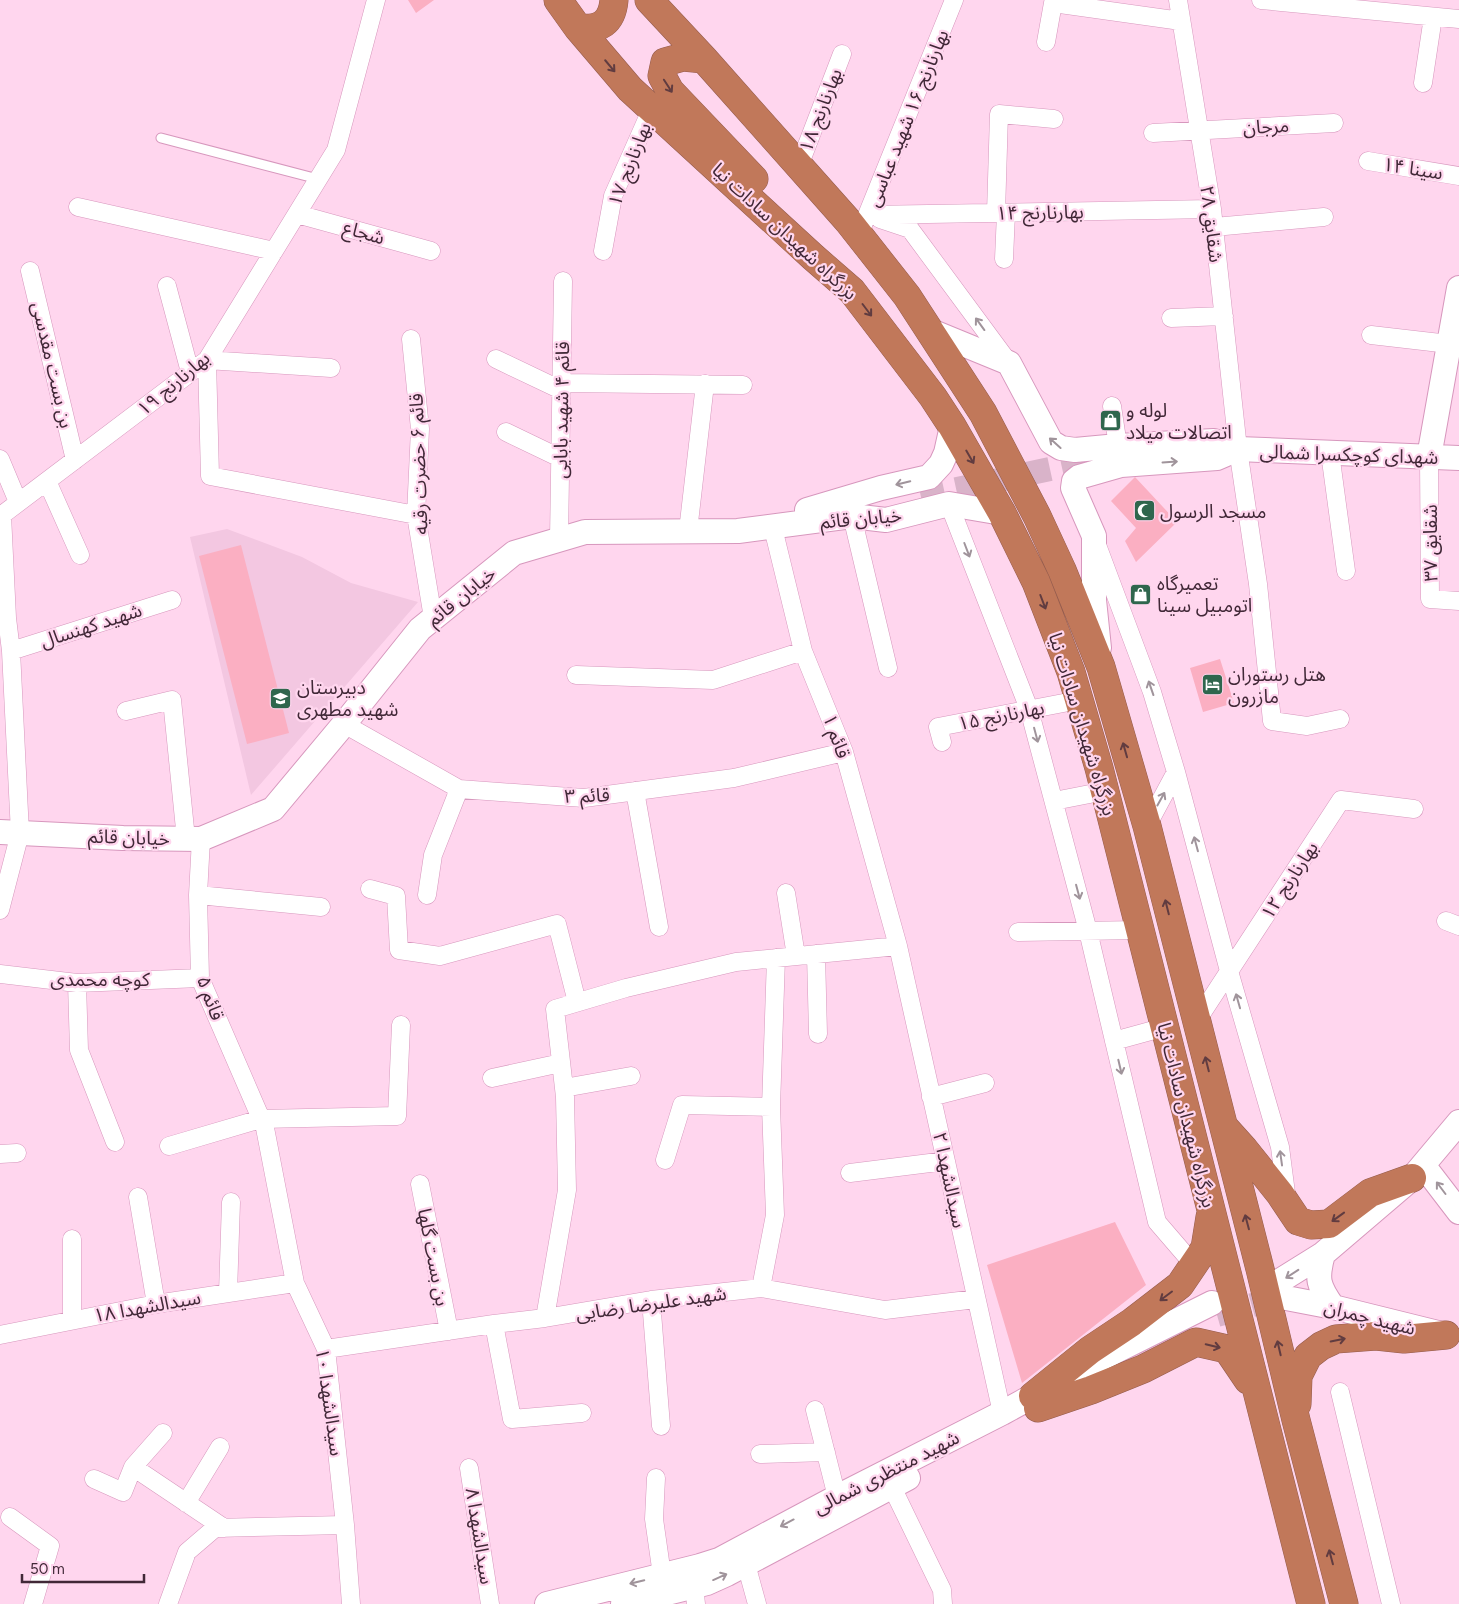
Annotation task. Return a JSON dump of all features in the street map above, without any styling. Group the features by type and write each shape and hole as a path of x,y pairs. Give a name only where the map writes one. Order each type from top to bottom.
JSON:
{"highway":[{"name":"بزرگراه شهیدان سادات نیا","path":"558,0 578,28 630,89 813,257 852,290 952,426 1002,513 1036,582 1071,672 1105,791 1311,1604"},
{"path":"578,28 591,29 604,24 612,14 614,0"},
{"name":"بزرگراه شهیدان سادات نیا","path":"649,0 799,166 863,225 983,413 1037,516 1062,570 1101,667 1147,826 1344,1604"},
{"path":"704,60 683,57 665,62 662,76 670,91 756,182 813,257"},
{"path":"1222,1124 1244,1149 1298,1220 1311,1225 1329,1224 1370,1194 1418,1172"},
{"path":"1035,1402 1090,1350 1132,1322 1180,1286 1205,1248 1211,1210"},
{"path":"1296,1420 1298,1376 1308,1356 1320,1346 1336,1339 1376,1336 1404,1339 1452,1336"},
{"path":"1035,1402 1091,1390 1143,1369 1196,1342 1227,1349 1258,1394"}],"main road":[{"path":"1430,457 1459,288"},
{"path":"931,331 1009,363 1051,442 1061,448 1120,456 1217,458 1238,449"},
{"path":"773,528 795,514 881,488 929,477 941,464 946,453 952,426"},
{"name":"شهدای کوچکسرا شمالی","path":"1238,449 1459,458"},
{"path":"1101,667 1094,600 1094,536 1073,488 1074,481 1079,477 1120,456"},
{"path":"852,516 921,498"},
{"name":"خیابان قائم","path":"10,833 194,839 273,809 420,629 514,553 586,532 738,531 773,528 852,516 886,520 949,504 1002,513"},
{"path":"1333,1307 1322,1292 1319,1283 1318,1272 1323,1254 1418,1172 1459,1122"},
{"path":"1418,1172 1459,1212"},
{"name":"شهید چمران","path":"1323,1254 1280,1290 1333,1307 1452,1336"},
{"name":"شهید منتظری شمالی","path":"623,1604 695,1595 707,1583 892,1487 1035,1402 1104,1357 1214,1309"},
{"name":"شهید منتظری شمالی","path":"547,1604 719,1560 837,1497 1002,1414 1035,1402"}],"street":[{"name":"بهارنارنج ۱۹","path":"0,910 10,833 11,651 2,554 2,516 207,360 336,150 376,0"},
{"name":"بهارنارنج ۱۶ شهید عباسی","path":"863,225 954,0"},
{"name":"شقایق ۲۸","path":"1178,0 1213,218 1238,449 1258,584 1272,722 1307,726 1340,719"},
{"path":"1261,0 1291,1 1459,19"},
{"path":"1046,42 1054,3 1181,21"},
{"path":"1423,83 1433,17"},
{"name":"بهارنارنج ۱۸","path":"799,166 842,54"},
{"name":"بهارنارنج ۱۷","path":"603,251 613,196 652,108"},
{"path":"1004,259 1001,213 1000,114 1054,119"},
{"name":"مرجان","path":"1153,133 1334,123"},
{"name":"سینا ۱۴","path":"1368,161 1459,176"},
{"path":"78,207 274,250"},
{"name":"بهارنارنج ۱۴","path":"863,225 1001,213 1213,218 1324,217"},
{"name":"شجاع","path":"297,214 431,251"},
{"path":"863,225 910,229 1009,363"},
{"name":"بن بست مقدسی","path":"30,271 75,460"},
{"name":"قائم ۴ شهید بابایی","path":"559,540 563,281"},
{"path":"167,286 190,372"},
{"path":"1171,318 1224,316"},
{"path":"1371,335 1449,344"},
{"name":"قائم ۶ حضرت رقیه","path":"411,340 420,429 416,515 433,618"},
{"path":"496,359 561,386 743,385"},
{"path":"331,368 207,360 210,476 416,515"},
{"path":"688,531 705,384"},
{"path":"1112,406 1120,456"},
{"path":"506,432 560,458"},
{"path":"1330,453 1346,571"},
{"name":"شقایق ۳۷","path":"1430,457 1430,600 1459,601"},
{"path":"0,459 18,502"},
{"path":"47,482 80,555"},
{"path":"949,504 1029,709 1088,931 1158,1222 1194,1265"},
{"path":"852,516 888,668"},
{"name":"قائم ۱","path":"773,528 803,651 844,752 898,946"},
{"path":"1094,536 1152,692 1176,772 1229,971 1280,1147 1288,1206"},
{"name":"شهید کهنسال","path":"11,651 172,600"},
{"path":"576,675 713,680 803,651"},
{"name":"قائم ۵","path":"126,712 172,700 194,839 198,894 200,978 261,1120"},
{"name":"بهارنارنج ۱۵","path":"942,742 938,727 1079,700"},
{"name":"قائم ۳","path":"344,724 459,789 584,798 734,778 844,752"},
{"path":"1147,826 1176,772"},
{"path":"427,895 433,856 459,789"},
{"path":"635,791 659,927"},
{"path":"1054,801 1105,791"},
{"name":"بهارنارنج ۱۲","path":"1196,1022 1341,800 1414,809"},
{"path":"370,889 396,896 399,950 440,956 557,924 577,1002"},
{"path":"786,893 796,956"},
{"path":"198,894 321,907"},
{"path":"1018,932 1140,930"},
{"path":"545,1318 567,1190 564,1088 555,1009 626,988 736,962 898,946"},
{"name":"سیدالشهدا ۲","path":"898,946 1002,1414"},
{"path":"816,954 818,1034"},
{"path":"762,1288 775,1215 771,1107 776,958"},
{"name":"کوچه محمدی","path":"0,974 77,983 200,978"},
{"path":"77,983 79,1050 115,1142"},
{"path":"169,1146 261,1120 397,1116 401,1025"},
{"path":"1114,1041 1165,1027"},
{"path":"492,1078 561,1063"},
{"path":"564,1088 631,1076"},
{"path":"931,1097 985,1082"},
{"path":"665,1160 682,1105 771,1107"},
{"name":"سیدالشهدا ۱۰","path":"261,1120 265,1128 295,1284 326,1349 345,1524 351,1604"},
{"path":"850,1173 946,1161"},
{"name":"بن بست گلها","path":"420,1184 449,1330"},
{"path":"138,1197 156,1304"},
{"path":"228,1293 231,1202"},
{"path":"72,1239 72,1320"},
{"name":"سیدالشهدا ۱۸","path":"0,1335 156,1304 295,1284"},
{"name":"شهید علیرضا رضایی","path":"326,1349 449,1330 545,1318 651,1300 762,1288 885,1310 976,1299"},
{"path":"651,1300 661,1426"},
{"path":"494,1324 512,1419 582,1413"},
{"path":"1340,1392 1392,1604"},
{"path":"815,1410 837,1497"},
{"path":"94,1479 123,1492 132,1467 163,1433"},
{"path":"186,1503 220,1446"},
{"path":"760,1454 826,1452"},
{"path":"132,1467 224,1528"},
{"name":"سیدالشهدا ۸","path":"469,1468 490,1604"},
{"path":"656,1478 654,1519 662,1575"},
{"path":"892,1487 942,1590 943,1604"},
{"path":"10,1517 50,1546 33,1604"},
{"path":"168,1604 187,1552 215,1528 345,1524"},
{"path":"746,1564 757,1604"}],"lane":[{"path":"161,138 318,179"}],"shaded area":[{"name":"دبیرستان شهید مطهری","path":"227,529 302,557 351,583 418,602 251,795 190,537"}],"building":[{"path":"408,0 434,0 416,13"},
{"name":"مسجد الرسول","path":"1135,477 1177,522 1136,562 1125,541 1136,528 1111,501"},
{"path":"241,545 289,733 247,744 199,556"},
{"name":"هتل رستوران مازرون","path":"1220,659 1234,703 1203,712 1190,668"},
{"path":"1115,1222 1146,1285 1022,1383 987,1265"}],"tunnel":[{"path":"921,497 1091,460"},
{"path":"1217,1315 1281,1297"}],"place":[{"name":"لوله و اتصالات میلاد","path":"1110,421"},
{"name":"مسجد الرسول","path":"1144,511"},
{"name":"تعمیرگاه اتومبیل سینا","path":"1141,594"},
{"name":"هتل رستوران مازرون","path":"1212,685"},
{"name":"دبیرستان شهید مطهری","path":"281,698"}]}
